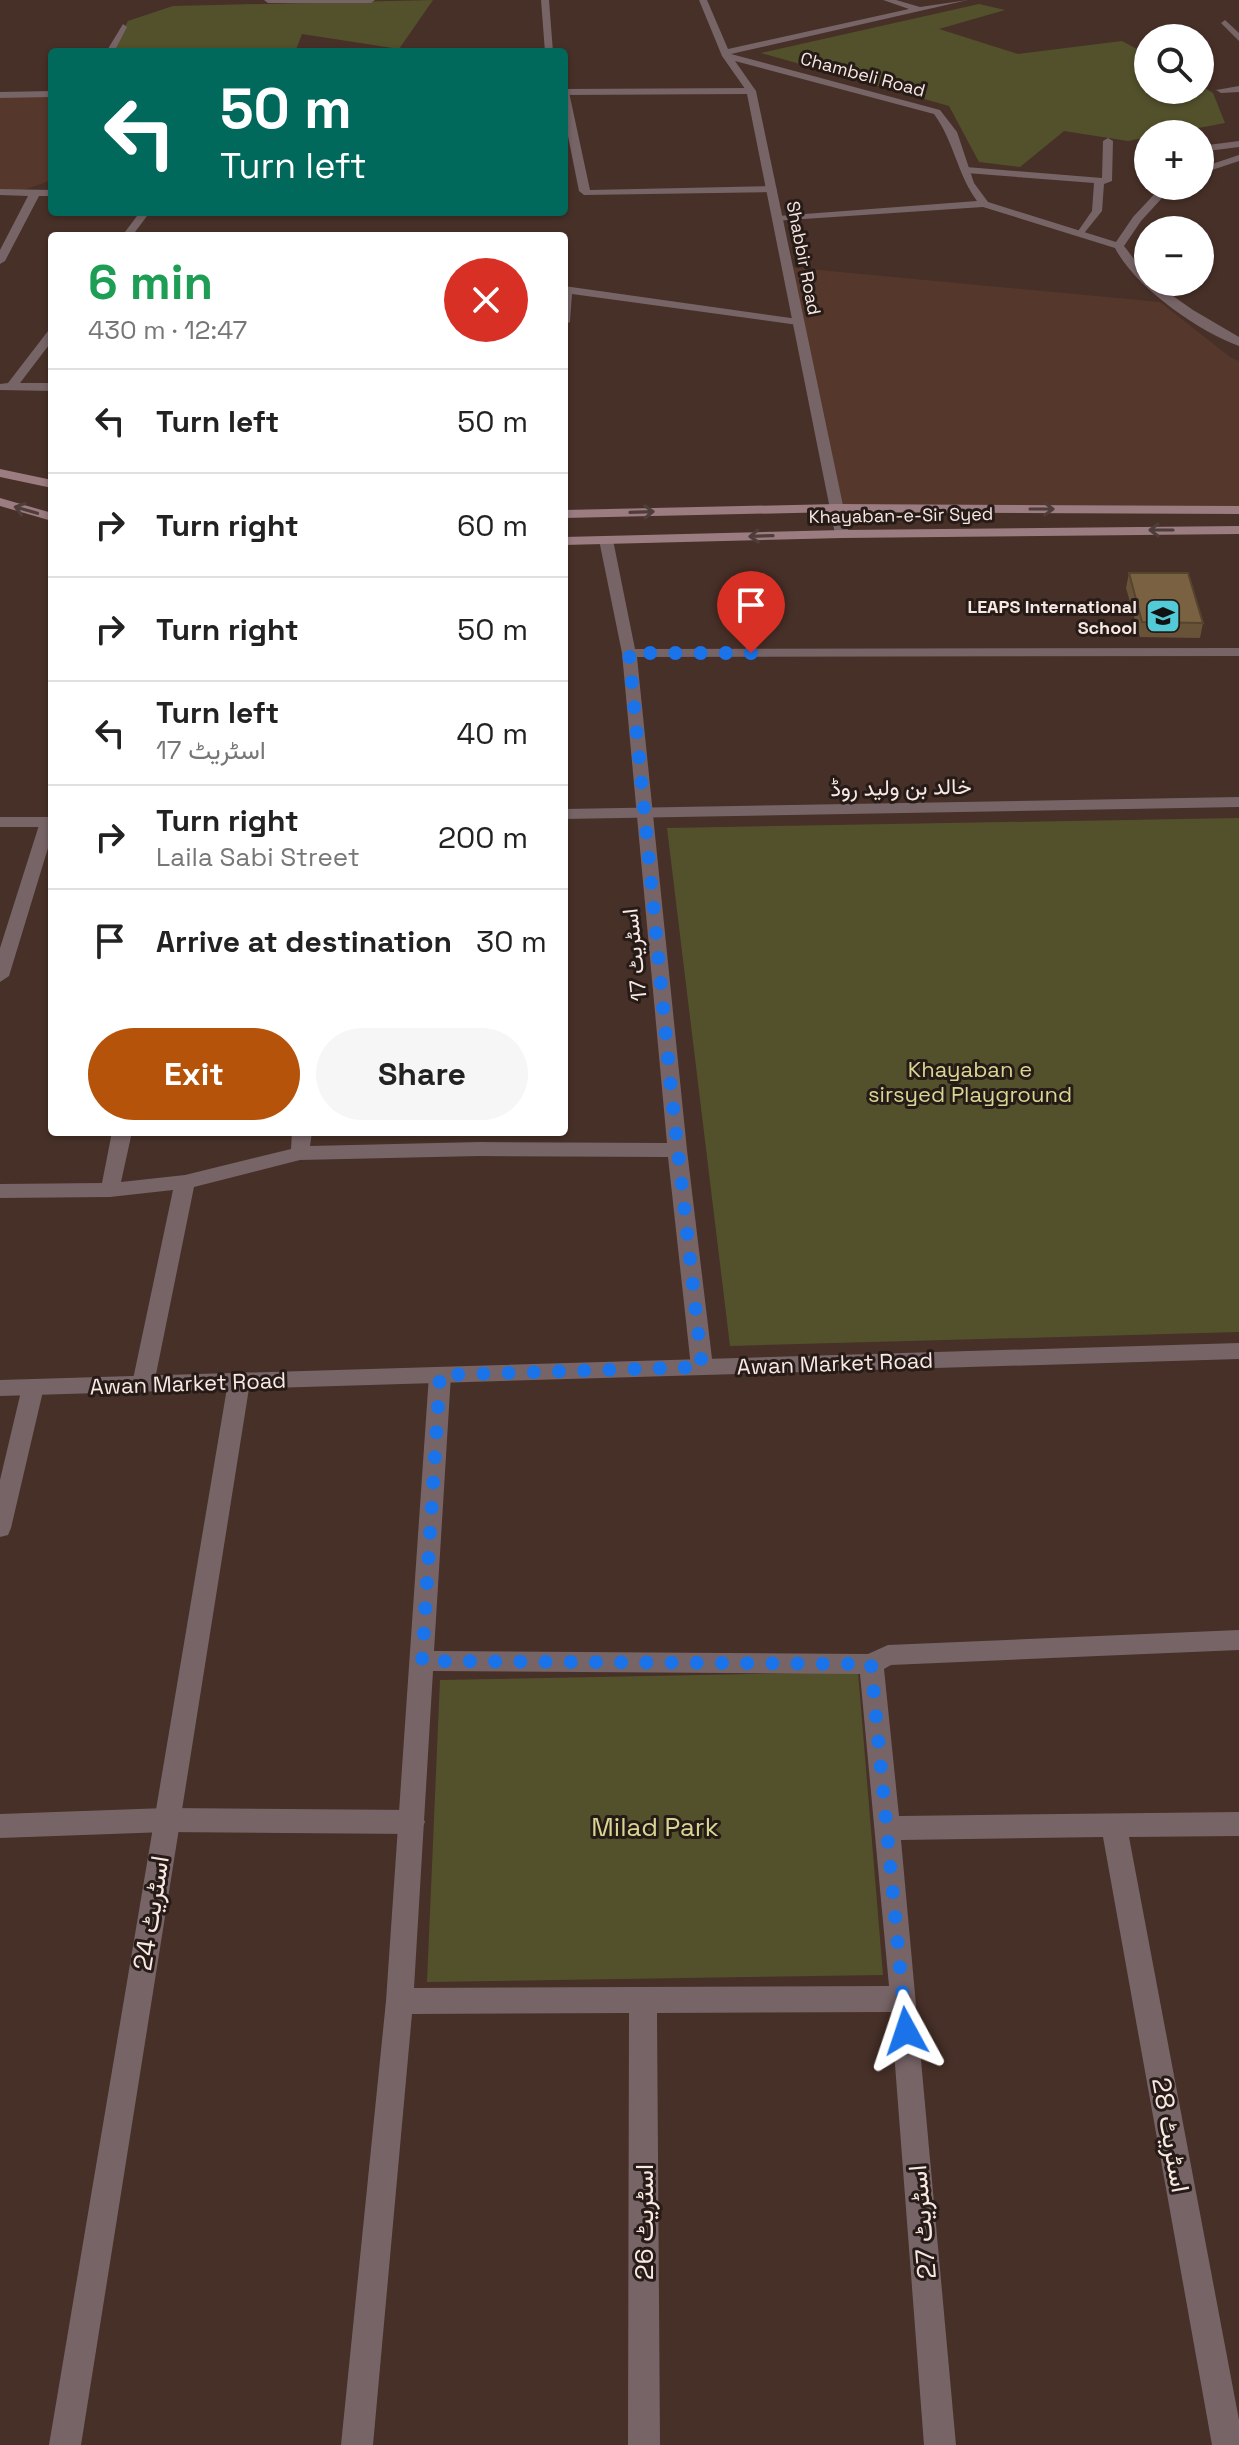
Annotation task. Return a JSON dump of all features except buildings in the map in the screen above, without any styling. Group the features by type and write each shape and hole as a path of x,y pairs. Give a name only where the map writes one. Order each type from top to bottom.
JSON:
{"main road":[{"path":"0,473 48,483"},
{"path":"0,502 48,516"},
{"name":"Khayaban-e-Sir Syed","path":"568,514 836,508 1239,510"},
{"name":"Khayaban-e-Sir Syed","path":"568,541 842,534 1239,530"}],"street":[{"path":"268,0 371,0"},
{"path":"545,0 549,48"},
{"name":"Shabbir Road","path":"703,0 727,54 751,91 842,534"},
{"path":"887,0 923,11"},
{"path":"727,54 964,0"},
{"path":"1225,23 1239,38"},
{"path":"112,48 123,27"},
{"name":"Chambeli Road","path":"727,54 937,112 952,132 969,183 984,204"},
{"path":"1221,90 1239,89"},
{"path":"568,92 751,91"},
{"path":"0,95 48,94"},
{"path":"568,134 584,191 588,193 772,189"},
{"path":"966,170 1107,181 1108,141"},
{"path":"1214,147 1239,144"},
{"path":"1214,166 1239,158"},
{"path":"1081,234 1097,211 1099,180"},
{"path":"0,192 48,193"},
{"path":"0,261 35,193"},
{"path":"1119,246 1155,200"},
{"path":"778,219 984,204 1119,246"},
{"path":"1119,246 1124,261 1140,277 1239,342"},
{"path":"568,290 798,322"},
{"path":"5,387 48,338"},
{"path":"5,387 48,387"},
{"name":"اسٹریٹ 17","path":"606,540 629,653 677,1150 702,1367"},
{"path":"629,653 1239,652"},
{"name":"خالد بن ولید روڈ","path":"568,814 1239,802"},
{"path":"0,822 48,822"},
{"path":"0,976 48,828"},
{"path":"110,1190 121,1136"},
{"path":"300,1153 302,1136"},
{"path":"0,1191 110,1190 185,1182 300,1153 479,1140 677,1150"},
{"path":"143,1384 185,1182"},
{"name":"Awan Market Road","path":"0,1388 1239,1351"},
{"path":"357,2445 400,2001 440,1375"},
{"name":"اسٹریٹ 24","path":"65,2445 239,1382"},
{"path":"0,1528 33,1387"},
{"path":"422,1661 871,1664 888,1655 1239,1640"},
{"name":"اسٹریٹ 27","path":"871,1664 904,1999 940,2445"},
{"path":"0,1826 166,1820 412,1822"},
{"path":"887,1828 1239,1824"},
{"name":"اسٹریٹ 28","path":"1114,1826 1228,2445"},
{"path":"400,2001 904,1999"},
{"name":"اسٹریٹ 26","path":"643,2000 644,2445"}],"shaded area":[{"path":"48,94 48,181 18,192 0,192 0,95"},
{"path":"787,267 1160,302 1239,361 1239,510 836,508"}],"green space":[{"path":"433,0 400,48 302,34 297,48 113,48 128,21 173,6"},
{"path":"979,4 1005,10 939,29 1018,54 1122,41 1134,47 1134,104 1214,104 1214,96 1225,123 1214,125 1214,120 1134,120 1134,140 1128,141 1064,131 1020,167 979,162 949,106 761,53"},
{"name":"Khayaban e sirsyed Playground","path":"1239,818 1239,1332 730,1346 667,828"},
{"name":"Milad Park","path":"858,1672 883,1975 427,1982 440,1680"}],"place":[{"name":"LEAPS International School","path":"1163,616"}],"route":[{"path":"751,653 629,653 671,1089 702,1367 440,1375 422,1661 871,1664 869,1672 906,2031"}]}
